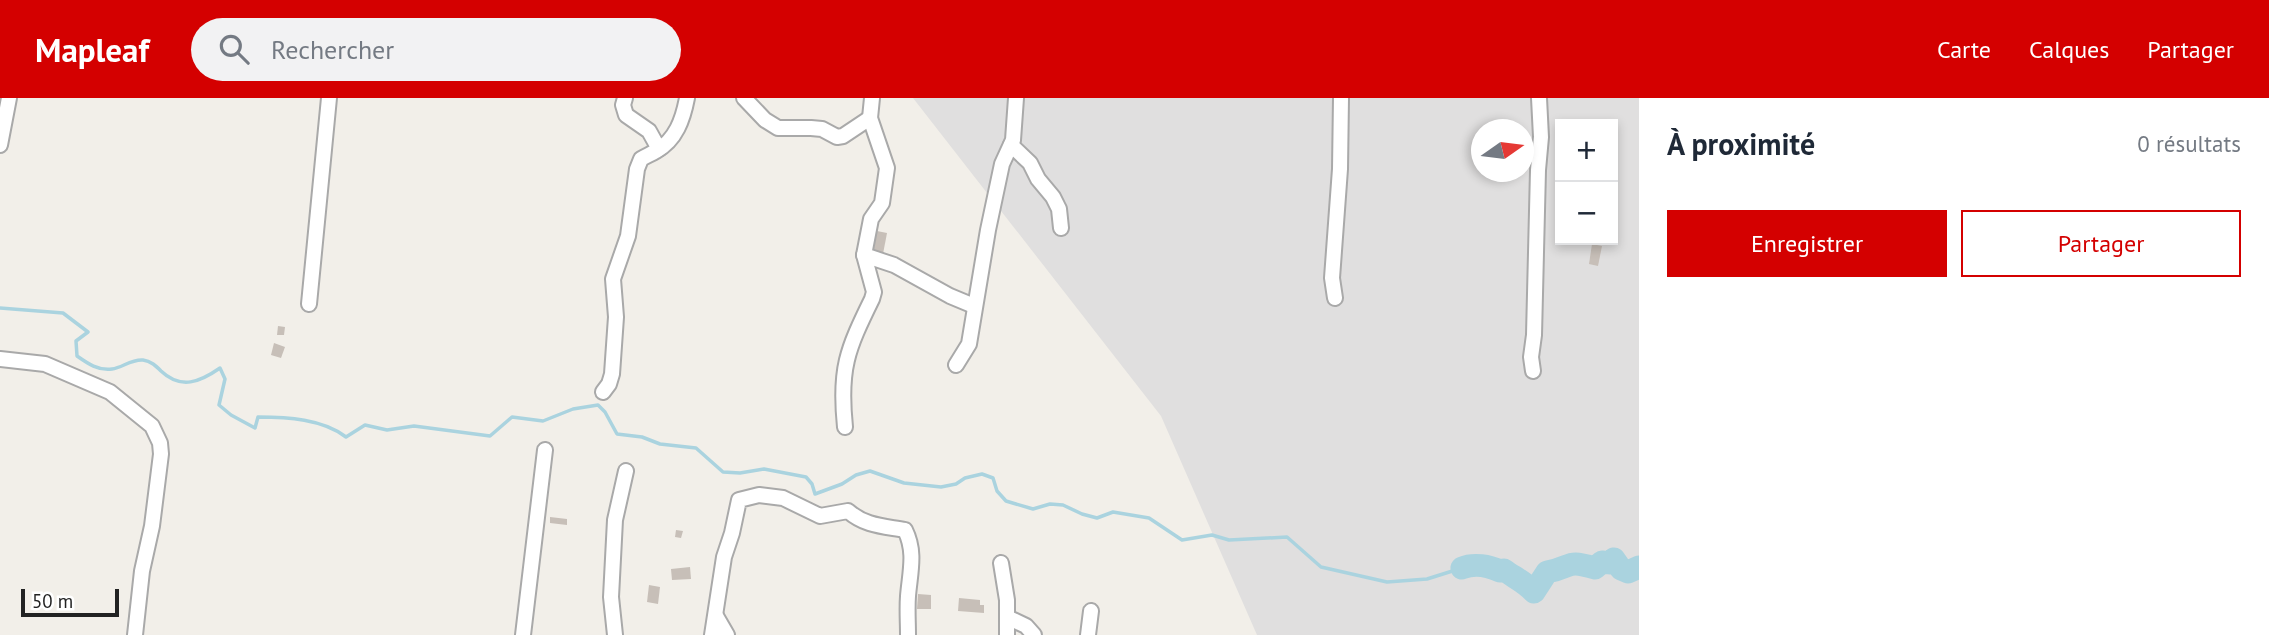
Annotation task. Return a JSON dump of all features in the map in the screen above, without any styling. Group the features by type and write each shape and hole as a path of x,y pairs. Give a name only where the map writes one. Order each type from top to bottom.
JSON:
{"street":[{"path":"0,145 9,98"},
{"path":"309,304 329,98"},
{"path":"625,98 623,105 626,115 649,131 659,149"},
{"path":"603,393 612,374 616,317 613,279 628,236 637,169 641,159 659,149 681,122 687,98"},
{"path":"744,98 765,120 778,128 822,129 843,136 870,118"},
{"path":"845,427 842,382 853,337 874,292 864,255 871,219 882,203 887,168 870,118 872,98"},
{"path":"956,365 969,344 1002,164 1014,132 1016,98"},
{"path":"1335,298 1332,278 1340,169 1340,98"},
{"path":"1533,371 1531,357 1541,137 1539,98"},
{"path":"1011,145 1030,163 1038,179 1053,197 1059,209 1061,228"},
{"path":"864,255 894,265 974,306"},
{"path":"0,359 45,364 110,392 157,432 161,454 152,526 142,571 135,635"},
{"path":"523,635 545,450"},
{"path":"615,635 611,597 615,532 626,471"},
{"path":"712,635 724,557 738,500 759,495 783,498 820,516 848,511 858,520 879,527 905,530 911,543 912,570 908,597 908,635"},
{"path":"1001,563 1009,618 1007,635"},
{"path":"1088,635 1091,611"},
{"path":"716,616 727,635"},
{"path":"1009,618 1026,626 1034,635"}],"shaded area":[{"path":"913,98 1639,98 1639,635 1257,635 1161,416"}],"building":[{"path":"877,231 887,233 883,254 873,252"},
{"path":"1592,245 1602,246 1598,266 1589,264"},
{"path":"278,326 285,327 284,335 277,335"},
{"path":"274,343 285,347 281,358 271,355"},
{"path":"550,517 567,519 567,525 550,523"},
{"path":"676,530 683,531 681,538 675,537"},
{"path":"690,567 691,579 672,580 671,569"},
{"path":"649,585 660,587 658,604 647,602"},
{"path":"918,594 931,595 931,609 917,609"},
{"path":"959,598 980,600 980,605 984,605 984,613 958,611"}],"waterway":[{"path":"0,308 63,313 88,332 76,341 77,356 97,368 112,369 143,360 153,364 168,377 183,382 198,380 220,368 225,379 219,405 255,428 258,417 269,417 316,423 346,437 365,425 387,430 414,426 490,436 512,417 543,421 573,409 598,405 617,434 642,437 660,444 696,448 723,472 740,473 764,469 806,477 815,494 870,471 904,483 941,487 982,474 993,478 997,491 1006,501 1033,509 1050,504 1063,505 1097,518 1113,512 1149,518 1182,540 1212,535 1229,540 1287,537 1321,567 1387,582 1427,579 1462,568"},
{"path":"1462,568 1476,565 1504,570 1534,592 1547,572 1570,565 1595,568 1602,562 1611,563 1614,559 1621,569 1628,572 1639,567"}]}
